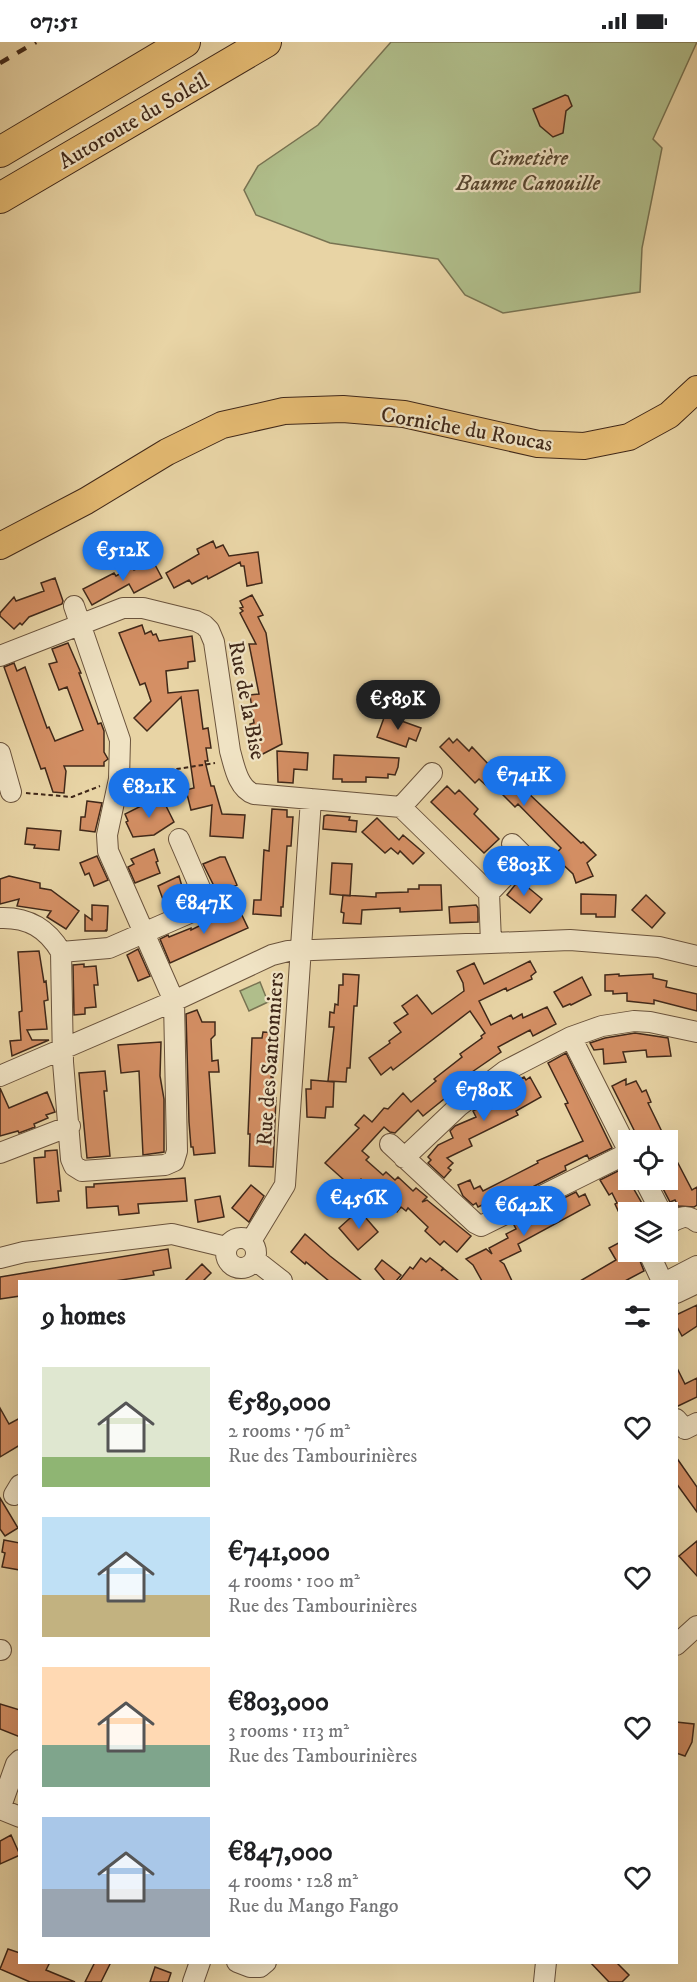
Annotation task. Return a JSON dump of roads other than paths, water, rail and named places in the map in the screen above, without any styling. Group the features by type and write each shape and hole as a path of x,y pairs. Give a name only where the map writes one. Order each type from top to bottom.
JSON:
{"highway":[{"name":"Autoroute du Soleil","path":"0,152 186,42"},
{"name":"Autoroute du Soleil","path":"0,198 266,42"}],"main road":[{"name":"Corniche du Roucas","path":"0,546 86,501 167,452 222,425 284,411 343,409 404,414 537,444 584,446 629,437 669,415 697,389"}],"street":[{"name":"Rue de la Bise","path":"0,656 77,615 133,607 196,621 204,625 214,642 233,761 244,789 249,792 311,799"},
{"path":"0,918 16,918 43,929 61,952 62,1049 71,1159 74,1166 82,1171 165,1165 174,1161 177,1151 174,1001 142,933 108,851 107,835 118,788 120,740 77,615"},
{"path":"0,753 11,792"},
{"path":"401,807 432,773"},
{"path":"311,799 401,807 489,893 491,942"},
{"name":"Rue des Santonniers","path":"253,1250 285,1185 311,799"},
{"path":"61,952 109,948 201,908 204,897 179,839"},
{"path":"489,893 524,856"},
{"path":"0,1076 174,1001 272,955 299,951 570,940 666,948 697,956"},
{"path":"404,1158 459,1106 505,1071 571,1037 602,1026 634,1021 651,1022 697,1032"},
{"path":"571,1037 618,1131"},
{"path":"0,1153 70,1126"},
{"path":"390,1144 481,1226 618,1156"},
{"path":"678,1219 691,1217 697,1222"},
{"path":"0,1258 24,1252 172,1234 226,1247"},
{"path":"253,1250 244,1268 230,1274 225,1257 226,1247 237,1238 253,1250 281,1280"},
{"path":"653,1262 662,1280"},
{"path":"670,1280 697,1266"},
{"path":"678,1292 697,1283"},
{"path":"678,1421 685,1429 697,1423"},
{"path":"678,1643 697,1626"},
{"path":"18,1762 0,1809 18,1816"},
{"path":"193,1982 199,1964"},
{"path":"242,1964 260,1967 264,1964"},
{"path":"544,1982 546,1964"}],"railway":[{"path":"0,63 36,42"}],"park label":[{"name":"Cimetière Baume Canouille","path":"528,170"}]}
